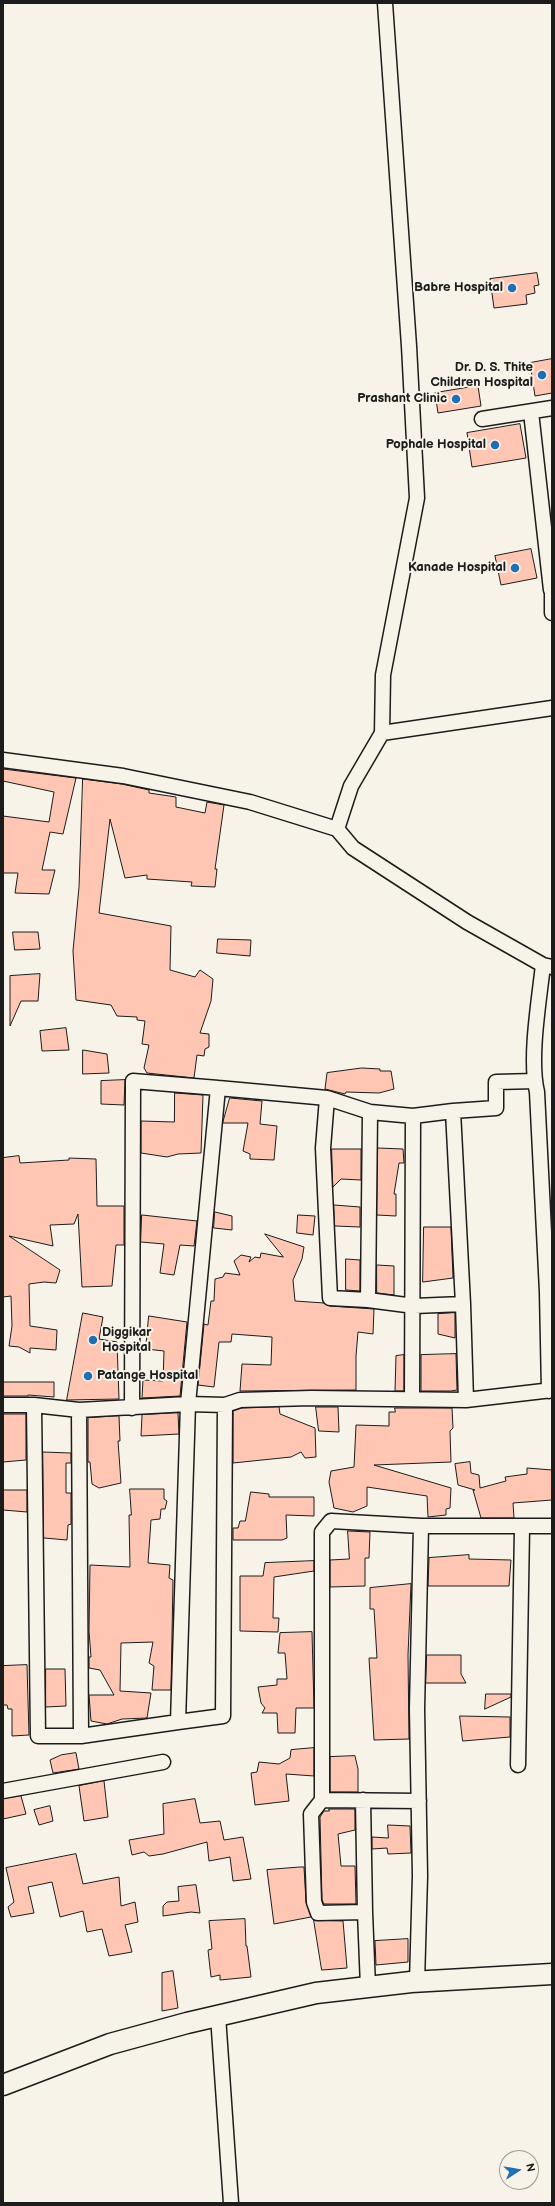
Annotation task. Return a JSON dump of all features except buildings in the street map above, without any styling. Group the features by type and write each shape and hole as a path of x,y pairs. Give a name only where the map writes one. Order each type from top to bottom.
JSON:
{"street":[{"path":"337,829 351,786 382,733 384,675 417,498 409,346 385,3"},
{"path":"482,420 552,408"},
{"path":"531,412 552,588 552,613"},
{"path":"382,733 552,708"},
{"path":"3,760 123,776 250,802 337,829 354,848 373,861 467,922 547,966 537,1021 534,1081 537,1092 547,1292 550,1391 466,1400 311,1398 240,1400 226,1405 188,1404 79,1410 34,1405 3,1405"},
{"path":"132,1408 132,1081 327,1098 370,1112 413,1116 496,1108 496,1082 534,1081"},
{"path":"178,1722 188,1404 218,1088"},
{"path":"327,1098 323,1148 330,1298 368,1300 414,1306 463,1304"},
{"path":"453,1111 463,1304 466,1400"},
{"path":"368,1300 370,1112"},
{"path":"412,1399 414,1306 413,1116"},
{"path":"34,1405 38,1736 81,1736 223,1716 226,1405"},
{"path":"79,1410 81,1736"},
{"path":"365,1912 318,1913 314,1902 311,1814 322,1800 322,1532 331,1521 422,1526 522,1528 552,1526"},
{"path":"417,1982 420,1876 417,1709 422,1526"},
{"path":"518,1764 522,1528"},
{"path":"3,1791 164,1762"},
{"path":"322,1800 419,1801"},
{"path":"363,1800 368,1987"},
{"path":"3,2085 110,2044 218,2016 316,1993 417,1982 552,1974"},
{"path":"218,2016 231,2203"}],"place":[{"name":"Babre Hospital","path":"512,288"},
{"name":"Dr. D. S. Thite Children Hospital","path":"542,375"},
{"name":"Prashant Clinic","path":"456,399"},
{"name":"Pophale Hospital","path":"495,445"},
{"name":"Kanade Hospital","path":"515,568"},
{"name":"Diggikar Hospital","path":"93,1340"},
{"name":"Patange Hospital","path":"88,1376"}]}
